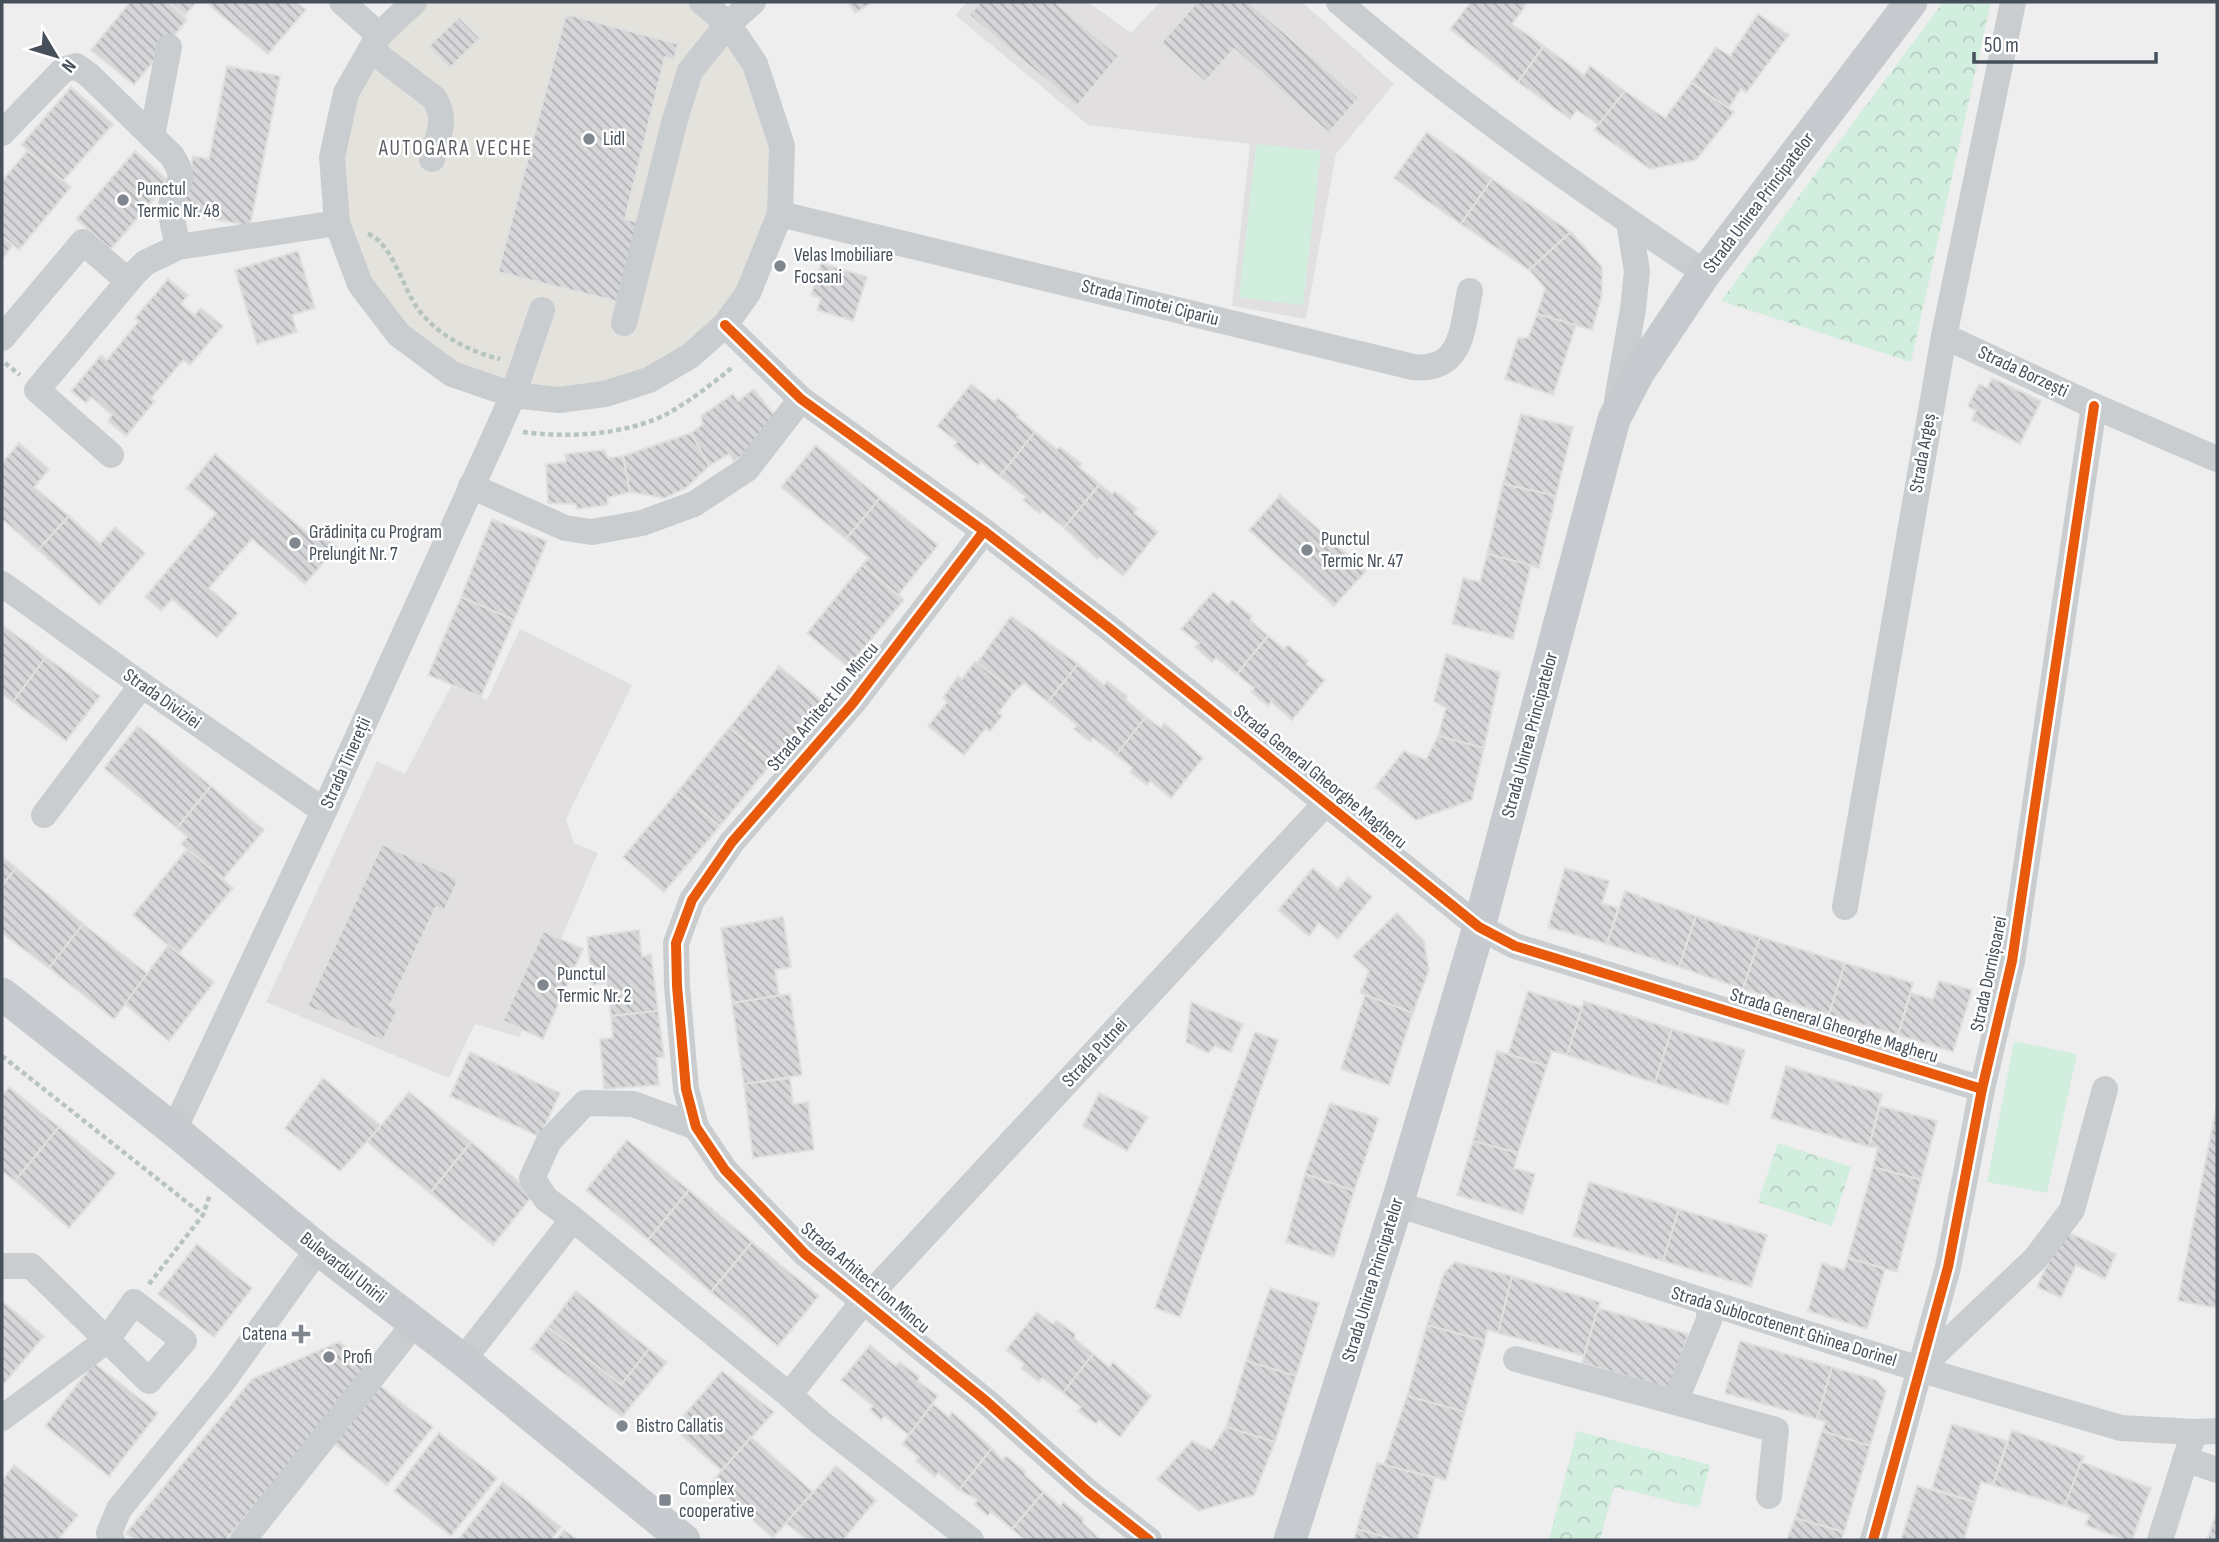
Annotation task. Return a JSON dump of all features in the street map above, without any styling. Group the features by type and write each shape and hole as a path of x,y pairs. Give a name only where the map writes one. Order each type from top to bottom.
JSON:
{"main road":[{"name":"Strada Unirea Principatelor","path":"1290,1540 1397,1204 1479,927 1614,419 1638,373 1705,273 1911,2"},
{"name":"Bulevardul Unirii","path":"2,994 220,1167 318,1249 463,1360 684,1540"}],"street":[{"path":"342,2 375,42 434,98 441,109 442,121 432,159"},
{"path":"414,2 375,42 346,93 332,158 340,232 360,284 399,335 452,373 513,395 559,400 605,394 649,380 690,356 724,325 748,293 780,214 782,146 755,64 728,24 702,2"},
{"path":"624,323 674,123 690,71 728,24 753,2"},
{"path":"1339,2 1429,78 1629,222 1705,273"},
{"name":"Strada Argeș","path":"1845,907 1944,336 2013,2"},
{"path":"152,136 169,47"},
{"path":"2,133 63,70 76,66 89,75 152,136 180,168 181,180 171,207 178,247"},
{"name":"Strada Timotei Cipariu","path":"780,214 1428,369 1442,364 1454,353 1470,291"},
{"path":"1614,419 1637,271 1629,222"},
{"path":"111,455 37,390 145,263 178,247 340,232"},
{"path":"2,338 83,242 128,281"},
{"name":"Strada Tinereții","path":"174,1130 324,811 513,395 542,310"},
{"name":"Strada General Gheorghe Magheru","path":"724,325 801,399 984,531 1479,927 1516,946 1982,1089"},
{"name":"Strada Borzești","path":"1944,336 2094,406 2217,459"},
{"path":"471,486 565,528 592,532 642,523 694,504 747,469 801,399"},
{"name":"Strada Dornișoarei","path":"1873,1540 1948,1266 1982,1089 2012,961 2094,406"},
{"name":"Strada Arhitect Ion Mincu","path":"984,531 853,702 732,842 692,900 676,943 686,1089 696,1127 734,1180 805,1254 986,1401 1087,1491 1149,1540"},
{"name":"Strada Diviziei","path":"2,584 324,811"},
{"path":"44,815 142,685"},
{"name":"Strada Putnei","path":"789,1395 863,1302 1326,803"},
{"path":"1919,1370 2035,1259 2072,1210 2105,1088"},
{"path":"696,1127 633,1104 585,1102 549,1141 532,1178 546,1199 821,1423 971,1540"},
{"name":"Strada Sublocotenent Ghinea Dorinel","path":"1397,1204 1919,1370 2121,1428 2206,1432"},
{"path":"463,1360 573,1219"},
{"path":"112,1540 109,1532 118,1509 224,1380 318,1249"},
{"path":"2,1266 32,1266 106,1341 149,1381 184,1340 134,1302 106,1341 2,1418"},
{"path":"1675,1402 1709,1320 1709,1304"},
{"path":"243,1540 414,1324"},
{"path":"1516,1359 1776,1430 1769,1496"},
{"path":"2160,1540 2185,1460 2206,1432"},
{"path":"2185,1460 2217,1469"}],"path":[{"path":"340,232 368,234 375,236 382,243 418,309 438,331 479,354 523,365"},
{"path":"2,1056 203,1215"},
{"path":"134,1302 203,1215 220,1167"}],"shaded area":[{"path":"414,2 702,2 755,64 780,214 748,293 649,380 513,395 399,335 337,223 346,93"},
{"path":"967,2 1088,2 1131,33 1160,2 1302,2 1394,84 1336,154 1306,319 1232,306 1250,144 1088,125 955,15"},
{"path":"520,629 632,685 566,819 574,843 598,853 519,1037 475,1024 449,1078 266,1002 377,761 405,774 451,686 487,700"}],"green space":[{"path":"1943,2 1991,2 1911,362 1721,301"},
{"path":"1256,144 1321,151 1303,305 1239,297"},
{"path":"2014,1041 2077,1054 2047,1193 1987,1182"},
{"path":"1778,1143 1851,1167 1832,1226 1758,1202"},
{"path":"1577,1431 1710,1465 1699,1508 1614,1487 1600,1540 1549,1540"}],"building":[{"path":"130,2 169,2 187,20 134,85 91,50"},
{"path":"169,2 197,2 185,15"},
{"path":"212,2 296,2 306,10 268,54 209,5"},
{"path":"848,2 873,2 855,13"},
{"path":"980,2 1055,2 1119,56 1077,106 969,15"},
{"path":"1197,2 1249,2 1359,98 1329,133 1234,49 1205,82 1161,43"},
{"path":"1471,2 1522,2 1526,5 1512,24 1544,46 1518,82 1450,29"},
{"name":"Lidl","path":"566,14 678,44 674,60 665,57 625,219 641,223 619,302 498,272"},
{"path":"1758,14 1789,35 1746,93 1741,89 1728,109 1691,83 1716,47 1730,56"},
{"path":"459,17 480,38 450,68 429,46"},
{"path":"1544,46 1584,75 1590,66 1625,91 1599,125 1577,110 1570,119 1518,82"},
{"path":"227,66 280,76 250,226 182,213 193,156 209,159"},
{"path":"1691,83 1734,112 1696,160 1650,169 1594,130 1625,91 1665,118"},
{"path":"71,87 113,124 63,181 21,145"},
{"path":"1427,132 1492,179 1461,224 1394,178"},
{"path":"27,151 71,187 19,250 2,236 2,181"},
{"name":"Punctul Termic Nr. 48","path":"135,151 169,181 111,249 76,219"},
{"path":"1492,179 1571,232 1529,270 1461,224"},
{"path":"1571,232 1602,267 1602,295 1592,330 1537,314 1545,288 1529,270"},
{"path":"2,236 13,245 2,259"},
{"path":"298,251 315,308 292,315 297,332 257,344 235,270"},
{"path":"821,263 867,277 853,321 817,310 821,298 811,295"},
{"path":"168,279 188,295 181,304 194,315 201,308 223,326 190,365 183,360 151,398 155,401 126,436 108,421 112,415 91,397 86,403 71,391 101,355 107,360 139,321 135,318"},
{"path":"1537,314 1576,325 1553,395 1505,379 1518,338 1528,338"},
{"path":"1992,378 2041,401 2020,444 1972,420 1976,411 1968,406 1979,384 1987,388"},
{"path":"971,384 994,402 998,398 1035,432 1000,476 981,462 978,465 954,446 957,442 937,426"},
{"path":"754,389 778,420 759,444 734,461 729,454 709,466 691,433 703,424 701,416 733,394 738,401"},
{"path":"1521,414 1573,427 1556,496 1503,484"},
{"path":"1035,432 1082,464 1079,467 1100,484 1064,528 1042,510 1040,514 1023,500 1026,497 1000,476"},
{"path":"691,433 709,466 686,488 665,498 630,492 623,456"},
{"path":"19,443 49,469 34,487 69,516 38,550 2,519 2,463"},
{"path":"816,445 880,498 846,539 781,487"},
{"path":"604,450 608,458 623,456 630,492 607,498 608,505 577,509 576,504 548,503 546,464 566,462 565,454"},
{"name":"Grădinița cu Program Prelungit Nr. 7","path":"215,454 313,538 319,532 337,547 305,584 252,539 209,588 238,613 217,638 172,599 161,611 145,597 216,513 186,488"},
{"path":"1100,484 1112,494 1115,491 1137,509 1134,513 1158,532 1123,576 1100,557 1097,559 1064,528"},
{"path":"1503,484 1556,496 1539,568 1487,554"},
{"name":"Punctul Termic Nr. 47","path":"1280,495 1366,571 1334,606 1249,530"},
{"path":"880,498 938,545 898,595 862,565 869,558 846,539"},
{"path":"69,516 100,544 115,527 145,553 100,605 38,550"},
{"path":"492,519 547,541 514,620 461,597"},
{"path":"1487,554 1531,565 1513,639 1452,624 1463,578 1480,582"},
{"path":"862,565 904,600 848,667 807,633"},
{"path":"1213,592 1228,605 1232,600 1252,616 1250,620 1268,636 1237,674 1216,658 1212,662 1195,647 1199,643 1181,629"},
{"path":"461,597 514,620 481,697 428,675"},
{"path":"1011,616 1078,664 1048,702 1024,683 1014,692 977,663"},
{"path":"2,625 46,657 13,702 2,694"},
{"path":"1268,636 1284,649 1288,645 1308,661 1306,664 1325,680 1292,720 1271,702 1268,706 1251,692 1254,688 1237,674"},
{"path":"1446,654 1500,673 1484,748 1438,736 1446,708 1434,701"},
{"path":"46,657 100,696 66,741 13,702"},
{"path":"975,661 1014,692 998,713 1002,716 990,731 986,728 964,755 928,726 947,702 943,698 958,676 962,679"},
{"path":"1078,664 1104,685 1107,681 1127,696 1126,700 1146,717 1116,755 1093,738 1090,742 1074,729 1077,725 1048,702"},
{"path":"779,666 822,701 772,763 729,728"},
{"path":"1146,717 1161,728 1164,723 1203,758 1171,798 1150,781 1147,785 1130,772 1133,768 1116,755"},
{"path":"138,726 211,786 177,828 104,768"},
{"path":"729,728 772,763 720,826 678,791"},
{"path":"1438,736 1484,748 1472,800 1416,820 1375,787 1404,751 1426,760"},
{"path":"211,786 264,830 223,879 181,844 187,837 177,828"},
{"path":"678,791 720,826 664,892 623,857"},
{"path":"382,844 459,879 444,911 436,907 390,1005 398,1009 383,1041 307,1006"},
{"path":"187,849 233,888 178,954 133,915"},
{"path":"2,856 16,868 2,886"},
{"path":"16,868 83,924 49,968 2,933 2,886"},
{"path":"1313,868 1338,889 1348,877 1372,897 1338,939 1319,923 1309,936 1278,910"},
{"path":"1565,868 1609,881 1602,903 1618,908 1607,944 1548,927"},
{"path":"1625,891 1696,916 1679,967 1607,944"},
{"path":"1397,913 1424,941 1429,970 1413,1013 1360,993 1369,971 1353,956"},
{"path":"1696,916 1760,937 1743,989 1679,967"},
{"path":"783,917 791,967 775,970 779,996 732,1003 721,928"},
{"path":"83,924 148,974 114,1019 49,968"},
{"path":"639,930 642,957 651,954 658,1011 611,1016 607,983 592,985 587,937"},
{"name":"Punctul Termic Nr. 2","path":"543,931 583,949 543,1039 503,1021"},
{"path":"1760,937 1845,963 1829,1015 1743,989"},
{"path":"168,945 214,982 169,1041 125,1004"},
{"path":"1845,963 1913,983 1898,1035 1829,1015"},
{"path":"1939,981 1972,990 1953,1052 1898,1035 1911,993 1933,999"},
{"path":"1528,991 1582,1008 1567,1055 1552,1051 1547,1066 1508,1054"},
{"path":"790,994 802,1075 744,1084 732,1003"},
{"path":"1365,995 1413,1013 1389,1085 1341,1069"},
{"path":"1584,1001 1672,1029 1655,1083 1567,1055"},
{"path":"1191,1002 1243,1024 1231,1052 1215,1046 1208,1053 1186,1042"},
{"path":"658,1011 664,1057 657,1058 659,1085 604,1089 600,1039 613,1038 611,1016"},
{"path":"1672,1029 1745,1050 1728,1105 1655,1083"},
{"path":"1255,1032 1278,1040 1180,1317 1155,1308"},
{"path":"1497,1051 1547,1066 1518,1153 1473,1141"},
{"path":"470,1052 560,1093 540,1137 450,1096"},
{"path":"1786,1066 1882,1094 1869,1147 1771,1118"},
{"path":"323,1078 381,1126 340,1171 285,1128"},
{"path":"790,1078 793,1104 808,1102 814,1150 753,1158 744,1084"},
{"path":"9,1087 59,1127 15,1181 2,1171 2,1096"},
{"path":"409,1092 471,1142 430,1193 367,1142"},
{"path":"1099,1093 1148,1117 1127,1151 1083,1126"},
{"path":"1330,1103 1379,1118 1354,1191 1305,1174"},
{"path":"2217,1103 2217,1308 2178,1301"},
{"path":"1880,1106 1937,1121 1921,1180 1873,1167 1878,1147 1869,1147"},
{"path":"59,1127 116,1173 69,1228 15,1181"},
{"path":"627,1140 689,1190 648,1240 586,1190"},
{"path":"1473,1141 1518,1153 1514,1168 1535,1174 1523,1214 1457,1195"},
{"path":"471,1142 534,1194 493,1245 430,1193"},
{"path":"1873,1167 1921,1180 1897,1272 1848,1258"},
{"path":"1305,1174 1354,1191 1334,1257 1286,1242"},
{"path":"1589,1182 1679,1209 1663,1261 1573,1236"},
{"path":"689,1190 752,1242 711,1292 648,1240"},
{"path":"1679,1209 1767,1235 1751,1287 1663,1261"},
{"path":"2063,1230 2116,1254 2105,1279 2076,1265 2061,1298 2037,1287"},
{"path":"752,1242 819,1296 778,1346 711,1292"},
{"path":"197,1244 252,1288 214,1337 158,1294"},
{"path":"1848,1258 1885,1269 1867,1329 1808,1311 1822,1263 1844,1270"},
{"path":"1455,1262 1512,1276 1498,1333 1487,1330 1485,1341 1427,1325 1444,1273"},
{"path":"1512,1276 1600,1302 1584,1356 1498,1333"},
{"path":"1270,1288 1319,1303 1296,1376 1246,1361"},
{"path":"576,1291 649,1349 621,1385 548,1327"},
{"path":"2,1301 44,1336 2,1386"},
{"path":"1598,1308 1688,1334 1671,1389 1582,1363"},
{"path":"1037,1312 1053,1324 1056,1320 1075,1334 1075,1339 1093,1354 1063,1393 1042,1378 1039,1382 1021,1368 1024,1364 1006,1350"},
{"path":"1427,1325 1485,1341 1465,1412 1407,1396"},
{"path":"548,1327 621,1385 649,1349 667,1362 622,1417 531,1349"},
{"path":"1740,1341 1832,1367 1817,1419 1725,1393"},
{"path":"339,1342 370,1367 226,1540 135,1540 126,1533 252,1379"},
{"path":"870,1345 896,1366 899,1362 919,1377 918,1381 938,1396 909,1435 885,1416 881,1420 870,1410 873,1406 841,1380"},
{"path":"1093,1354 1109,1367 1113,1362 1151,1396 1120,1437 1099,1420 1096,1424 1078,1411 1081,1407 1063,1393"},
{"path":"1246,1361 1296,1376 1275,1442 1226,1427"},
{"path":"94,1363 158,1413 109,1476 45,1426"},
{"path":"1832,1367 1876,1380 1886,1391 1870,1446 1822,1431 1825,1422 1817,1419"},
{"path":"722,1371 774,1412 722,1471 673,1428"},
{"path":"375,1382 433,1427 387,1485 330,1440"},
{"path":"1407,1396 1465,1412 1446,1480 1384,1465"},
{"path":"933,1404 949,1417 952,1412 992,1448 959,1490 938,1473 935,1477 916,1461 919,1457 902,1444"},
{"path":"1952,1424 2007,1441 1993,1485 1981,1482 1975,1502 1932,1488"},
{"path":"1226,1427 1275,1442 1254,1495 1199,1511 1157,1479 1192,1441 1211,1450"},
{"path":"2012,1430 2084,1456 2065,1506 1993,1485"},
{"path":"1822,1431 1870,1446 1844,1532 1795,1518"},
{"path":"439,1433 497,1478 451,1536 394,1491"},
{"path":"751,1437 813,1492 773,1538 711,1483"},
{"path":"992,1448 1002,1460 1006,1456 1025,1471 1025,1475 1044,1492 1012,1529 991,1512 988,1516 974,1504 978,1500 959,1490"},
{"path":"2081,1462 2151,1488 2132,1540 2125,1540 2085,1525 2090,1515 2065,1506"},
{"path":"1377,1463 1435,1478 1417,1540 1395,1540 1357,1529"},
{"path":"14,1465 78,1515 58,1540 2,1540 2,1481"},
{"path":"836,1466 876,1500 843,1540 807,1540 786,1523"},
{"path":"503,1482 561,1527 551,1540 458,1540"},
{"path":"1917,1486 1975,1502 1964,1540 1901,1540"},
{"path":"1044,1492 1060,1506 1063,1502 1083,1518 1083,1523 1101,1540 1025,1540 1012,1529"},
{"path":"2217,1511 2217,1540 2207,1540"},
{"path":"1795,1518 1844,1532 1841,1540 1787,1540"},
{"path":"1357,1529 1395,1540 1354,1540"},
{"path":"564,1530 578,1540 556,1540"}],"cycle path":[{"path":"725,325 801,399 984,531 1109,628 1479,927 1515,946 1982,1089"},
{"path":"1873,1540 1948,1267 1982,1089 2012,961 2094,406"},
{"path":"984,531 853,703 732,842 692,900 676,943 686,1089 696,1127 725,1170 805,1254 986,1401 1087,1491 1149,1540"}],"place":[{"name":"Lidl","path":"589,139"},
{"name":"Punctul Termic Nr. 48","path":"123,200"},
{"name":"Velas Imobiliare Focsani","path":"780,266"},
{"name":"Grădinița cu Program Prelungit Nr. 7","path":"295,543"},
{"name":"Punctul Termic Nr. 47","path":"1307,550"},
{"name":"Punctul Termic Nr. 2","path":"543,985"},
{"name":"Catena","path":"301,1334"},
{"name":"Profi","path":"329,1357"},
{"name":"Bistro Callatis","path":"622,1426"},
{"name":"Complex cooperative","path":"665,1500"}],"district":[{"name":"AUTOGARA VECHE","path":"456,148"}]}
